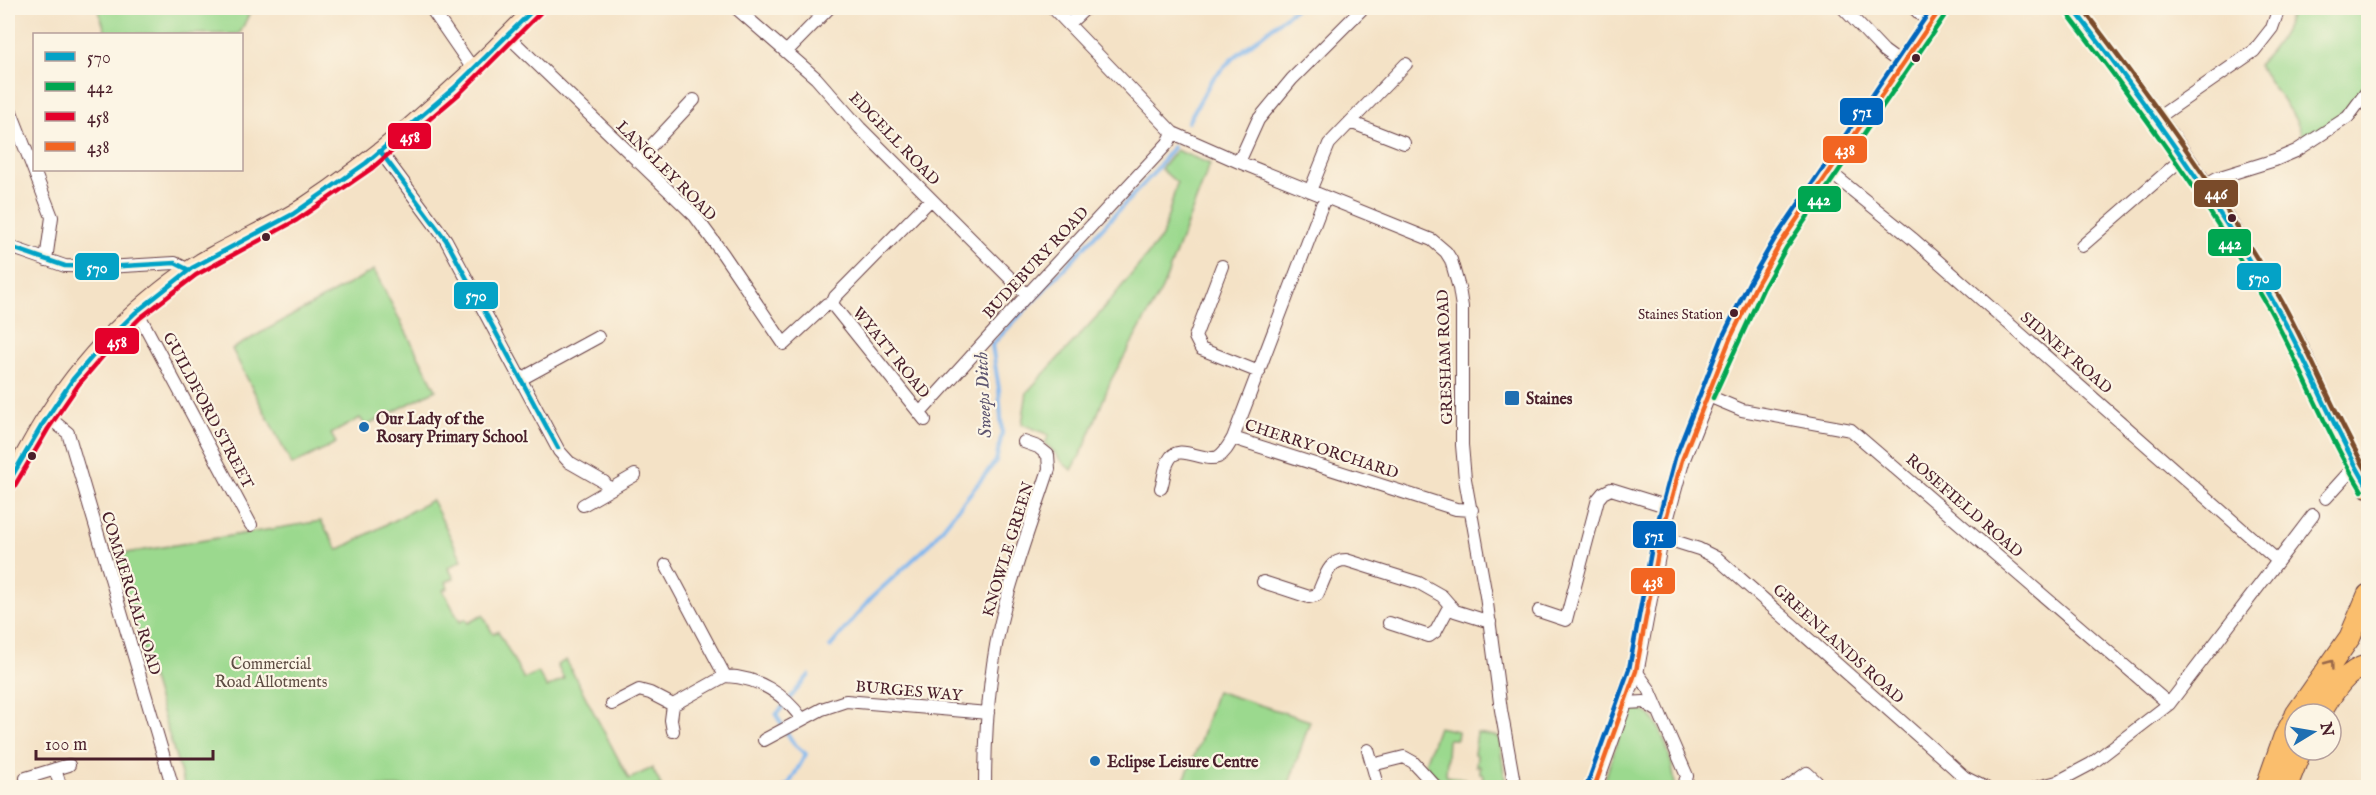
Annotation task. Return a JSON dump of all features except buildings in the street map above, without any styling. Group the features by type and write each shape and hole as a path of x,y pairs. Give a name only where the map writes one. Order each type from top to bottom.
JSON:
{"highway":[{"path":"2305,702 2368,605"},
{"path":"2328,702 2342,680 2359,668 2368,665"},
{"path":"2266,788 2283,740"},
{"path":"2286,788 2296,762"}],"main road":[{"path":"8,483 47,416 81,368 103,343 137,311 189,270 214,254 302,208 380,151 473,69 535,8"},
{"path":"2073,8 2157,119 2228,221 2307,366 2340,414 2362,465 2368,487"}],"street":[{"path":"431,8 473,69"},
{"name":"EDGELL ROAD","path":"736,8 816,78 860,128 1027,295"},
{"path":"786,52 829,8"},
{"name":"GRESHAM ROAD","path":"1053,8 1173,133 1432,240 1446,252 1451,260 1462,307 1462,446 1465,479 1472,510 1501,710 1515,788"},
{"path":"1069,24 1086,8"},
{"path":"1239,162 1258,120 1292,79 1363,8"},
{"path":"1843,8 1884,51 1903,65"},
{"path":"1914,8 1930,24"},
{"path":"1596,782 1636,671 1661,537 1682,460 1706,395 1756,286 1780,244 1940,8"},
{"path":"2157,119 2254,51 2272,28 2279,8"},
{"name":"LANGLEY ROAD","path":"508,36 695,216 783,344"},
{"path":"1310,191 1329,144 1406,64"},
{"path":"2204,186 2217,178 2296,151 2348,117 2368,90"},
{"path":"637,161 694,100"},
{"path":"8,104 33,168"},
{"path":"1350,122 1404,143"},
{"name":"BUDEBURY ROAD","path":"923,417 1027,295 1168,143 1173,133"},
{"path":"380,151 446,240 559,451 569,462 604,482 609,489"},
{"path":"2082,246 2184,157"},
{"path":"34,171 52,217 46,260"},
{"name":"SIDNEY ROAD","path":"1830,172 1914,240 2278,561"},
{"name":"CHERRY ORCHARD","path":"1325,197 1233,438 1456,509 1472,510"},
{"name":"WYATT ROAD","path":"832,304 835,297 932,199"},
{"path":"8,243 13,248 66,266 105,267 175,263 189,270"},
{"path":"1221,267 1195,337 1201,349 1259,372"},
{"name":"WYATT ROAD","path":"783,344 827,304 832,304"},
{"name":"WYATT ROAD","path":"832,304 923,417"},
{"name":"GUILDFORD STREET","path":"137,311 251,525"},
{"path":"521,379 598,337"},
{"name":"ROSEFIELD ROAD","path":"1706,395 1742,410 1851,430 2169,704"},
{"name":"COMMERCIAL ROAD","path":"47,416 68,433 173,788"},
{"path":"1161,488 1169,460 1173,455 1184,453 1209,459 1221,454 1233,438"},
{"name":"KNOWLE GREEN","path":"985,788 988,713 1003,610 1049,469 1048,455 1038,447 1024,442"},
{"path":"2326,498 2362,465"},
{"path":"583,505 634,475"},
{"path":"1539,611 1566,620 1598,499 1603,493 1611,489 1669,507"},
{"path":"2035,788 2057,782 2091,764 2169,704 2313,515"},
{"name":"GREENLANDS ROAD","path":"1661,537 1699,549 1717,558 1964,777 1986,788"},
{"path":"1263,582 1310,597 1317,595 1331,565 1338,560 1346,560 1419,583 1442,596 1455,611 1490,622"},
{"path":"666,565 725,676"},
{"path":"1389,623 1429,636 1436,631 1450,605"},
{"path":"1636,671 1649,689 1688,784"},
{"path":"673,705 725,676 754,682 781,695 792,705 801,719"},
{"path":"612,704 639,690 673,705"},
{"name":"BURGES WAY","path":"767,738 836,702 988,713"},
{"path":"1626,703 1644,702 1659,711"},
{"path":"673,705 671,720 673,731"},
{"path":"1368,750 1376,778"},
{"path":"1372,765 1404,757 1413,762 1437,788"},
{"path":"26,778 69,765"},
{"path":"55,769 61,788"},
{"path":"1786,788 1807,773 1823,788"}],"green space":[{"path":"98,8 252,8 240,33 106,33"},
{"path":"2293,8 2368,8 2370,63 2365,88 2342,114 2304,140 2296,120 2258,65 2280,39"},
{"path":"1176,150 1210,164 1162,289 1111,380 1085,446 1072,470 1045,444 1049,435 1022,424 1027,392 1100,313 1162,237 1177,183 1161,169"},
{"path":"374,270 436,390 366,426 360,418 331,434 336,443 292,465 232,349"},
{"name":"Commercial Road Allotments","path":"432,500 462,560 448,568 454,578 446,582 448,588 443,590 460,622 465,619 468,623 483,615 493,634 498,631 524,679 538,672 547,688 564,679 557,665 566,660 629,779 652,768 662,787 185,787 114,555 321,521 338,550"},
{"path":"1216,691 1310,721 1288,787 1181,787 1200,742"},
{"path":"1634,708 1647,713 1658,726 1670,758 1675,787 1602,788 1620,734"},
{"path":"1438,727 1458,731 1457,739 1448,739 1446,776 1466,779 1466,782 1482,783 1483,775 1480,774 1480,766 1476,766 1477,755 1474,754 1477,733 1499,737 1506,787 1461,787 1441,780 1433,773 1425,763"}],"waterway":[{"name":"Sweeps Ditch","path":"1188,122 1211,81 1232,59 1296,8"},
{"name":"Sweeps Ditch","path":"830,647 871,598 929,545 996,461 1002,433 999,389 992,345 1152,175 1173,147"},
{"name":"Sweeps Ditch","path":"783,788 789,784 806,754 794,744 776,715 809,675"}],"transit line":[{"name":"570","path":"8,483 42,425 73,379 103,344 135,313 192,268 293,214 366,163 454,88 535,8"},
{"name":"571","path":"1587,785 1629,669 1654,536 1675,458 1723,336 1749,283 1774,240 1932,8"},
{"name":"438","path":"1594,788 1636,671 1661,537 1682,460 1730,339 1780,244 1941,8"},
{"name":"570","path":"2073,8 2178,151 2250,262 2286,324 2368,487"},
{"name":"446","path":"2082,8 2186,149 2235,222 2292,320 2368,473"},
{"name":"442","path":"1713,398 1763,289 1786,248 1947,12"},
{"name":"458","path":"14,487 48,429 79,384 140,318 196,275 297,220 371,169 459,94 540,13"},
{"name":"442","path":"2067,13 2172,156 2221,229 2267,305 2336,445 2362,491"},
{"name":"570","path":"380,151 446,240 558,448"},
{"name":"570","path":"8,243 13,248 65,266 106,267 175,263 189,270"}],"place":[{"name":"Staines Station","path":"1734,313"},
{"name":"Staines","path":"1512,398"},
{"name":"Our Lady of the Rosary Primary School","path":"364,427"},
{"name":"Eclipse Leisure Centre","path":"1095,761"}]}
